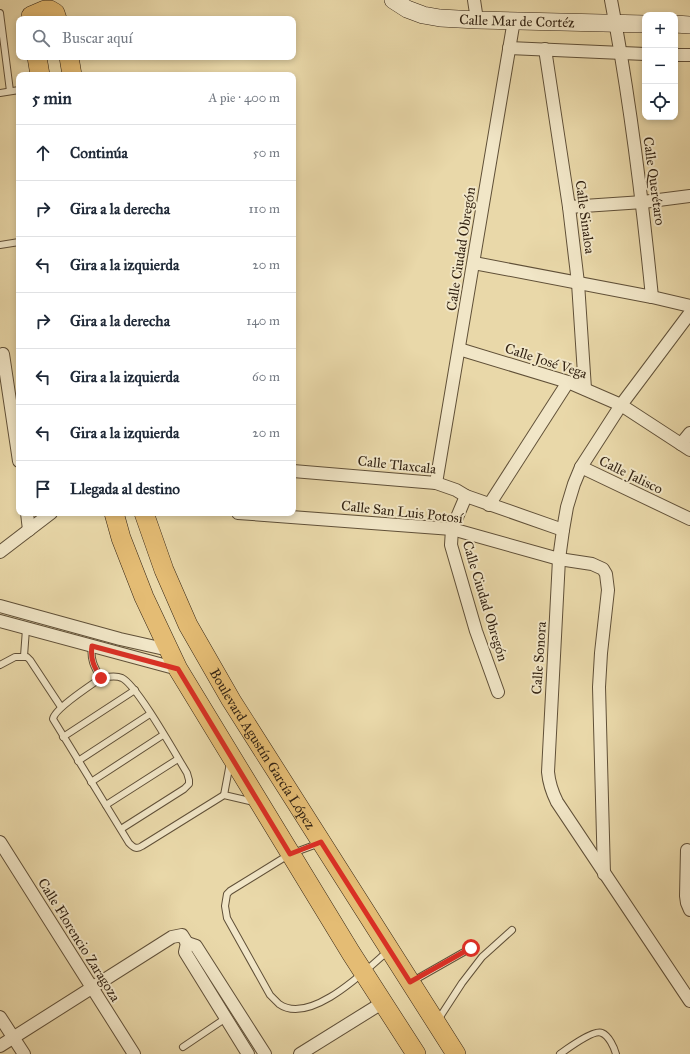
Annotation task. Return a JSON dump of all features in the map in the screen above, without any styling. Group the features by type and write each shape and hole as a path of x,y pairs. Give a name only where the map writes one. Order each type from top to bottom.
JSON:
{"main road":[{"path":"62,0 64,16"},
{"path":"31,12 50,10 55,13 56,16"},
{"path":"38,60 40,72"},
{"path":"70,60 72,72"},
{"path":"115,516 121,538 144,598 178,669 382,1003 416,1054"},
{"name":"Boulevard Agustín García López","path":"145,516 164,570 188,625 231,700 456,1054"}],"street":[{"name":"Calle Mar de Cortéz","path":"393,0 407,9 423,15 440,18 642,24"},
{"path":"474,0 477,20"},
{"name":"Calle Querétaro","path":"611,0 621,53 643,202 652,297"},
{"name":"Calle Ciudad Obregón","path":"436,483 460,349 514,20"},
{"path":"678,24 690,25"},
{"path":"509,48 642,54"},
{"name":"Calle Sinaloa","path":"545,49 569,207 578,283 585,389"},
{"path":"678,55 690,55"},
{"path":"569,207 643,202 690,196"},
{"path":"474,263 652,297 690,306"},
{"name":"Calle Sonora","path":"690,313 621,405 581,467 574,484 563,530 560,559 548,750 548,781 557,802 690,1001"},
{"name":"Calle José Vega","path":"460,349 568,382 585,389 621,405 686,447"},
{"path":"3,354 16,441"},
{"path":"489,505 568,382"},
{"path":"686,447 690,433"},
{"name":"Calle Jalisco","path":"581,467 690,520"},
{"name":"Calle Tlaxcala","path":"296,471 436,483 456,490 466,496 489,505 563,530"},
{"name":"Calle Ciudad Obregón","path":"466,496 452,529 451,545 476,631 498,692"},
{"path":"27,516 29,530"},
{"path":"0,552 48,516"},
{"name":"Calle San Luis Potosí","path":"278,516 452,529 560,559 599,566 606,574 608,590 599,687 604,874"},
{"path":"0,606 120,639 169,650"},
{"path":"40,632 44,618"},
{"path":"0,621 178,669"},
{"name":"Calle Florencio Zaragoza","path":"0,842 134,1054"},
{"path":"687,850 686,896 690,910"},
{"path":"0,1046 172,936 182,935 187,942 196,946 265,1054"},
{"path":"187,942 185,952 248,1054"},
{"path":"300,1054 382,1003"},
{"path":"0,1017 24,1054"}],"lane":[{"path":"0,14 10,91"},
{"path":"0,93 16,90"},
{"path":"0,245 16,242"},
{"path":"24,656 26,629"},
{"path":"92,646 91,658 101,678"},
{"path":"0,666 15,657 24,656 30,660 61,707"},
{"path":"120,829 188,786 189,777 135,690 123,678 112,676 101,678 61,707 55,713 53,718 63,737 120,829 133,846 139,848 224,795 259,803"},
{"path":"63,737 135,690"},
{"path":"78,760 150,714"},
{"path":"91,782 163,735"},
{"path":"224,795 231,758"},
{"path":"106,806 178,759"},
{"path":"321,842 290,854 235,887 227,894 225,899 227,918 270,995 279,1004 288,1008 308,1008 327,1000 389,950"},
{"path":"436,1023 473,968 482,957 512,930"},
{"path":"410,982 471,948"},
{"path":"183,1047 237,1010"},
{"path":"560,1054 589,1036 599,1032 603,1033 607,1038 616,1054"}],"route":[{"path":"101,678 95,670 91,658 92,646 178,669 290,854 321,842 410,982 471,948"}]}
